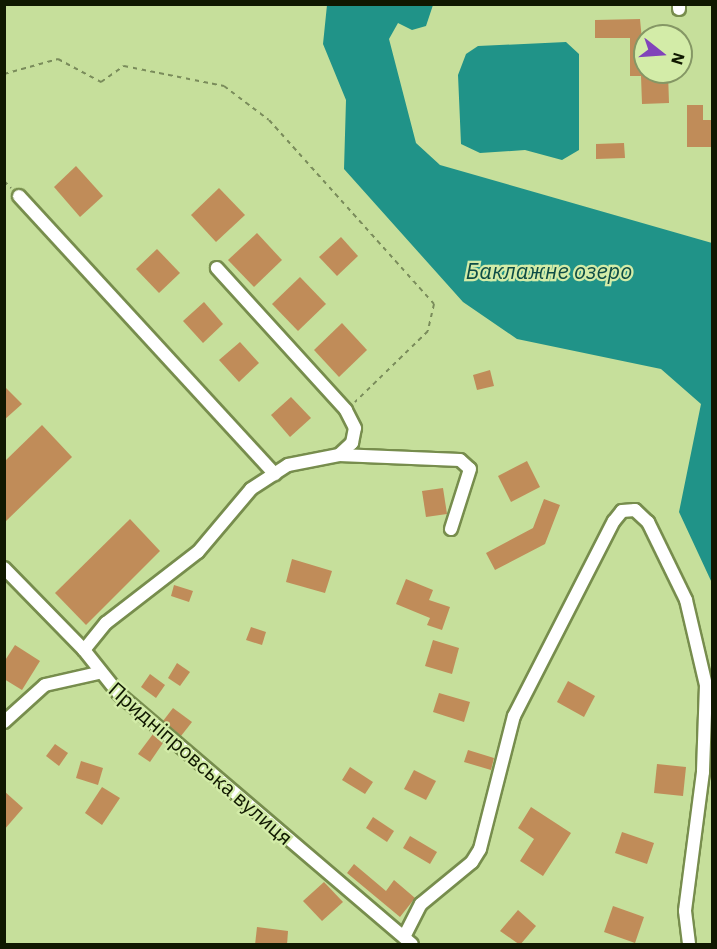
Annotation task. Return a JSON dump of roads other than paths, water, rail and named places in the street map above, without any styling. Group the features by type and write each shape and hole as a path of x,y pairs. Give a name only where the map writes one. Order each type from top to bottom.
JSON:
{"street":[{"path":"19,196 275,474"},
{"path":"217,268 346,410 355,428 352,443 339,455"},
{"path":"84,650 106,623 198,552 251,489 275,474 339,455 460,460 470,468 451,529"},
{"path":"408,941 422,904 480,849 514,716 614,521 622,511 635,510 648,522 686,600 706,685 703,772 685,911 689,945"},
{"name":"Придніпровська вулиця","path":"4,568 84,650 98,673 408,941"},
{"path":"4,722 45,685 98,673"}],"water":[{"name":"Баклажне озеро","path":"327,5 433,5 426,26 412,30 398,23 389,39 416,143 440,165 712,243 712,583 679,512 701,404 661,369 517,339 463,302 344,169 346,100 323,44"},
{"path":"566,42 579,54 579,150 562,160 525,150 480,153 461,144 458,75 466,54 478,46"}]}
